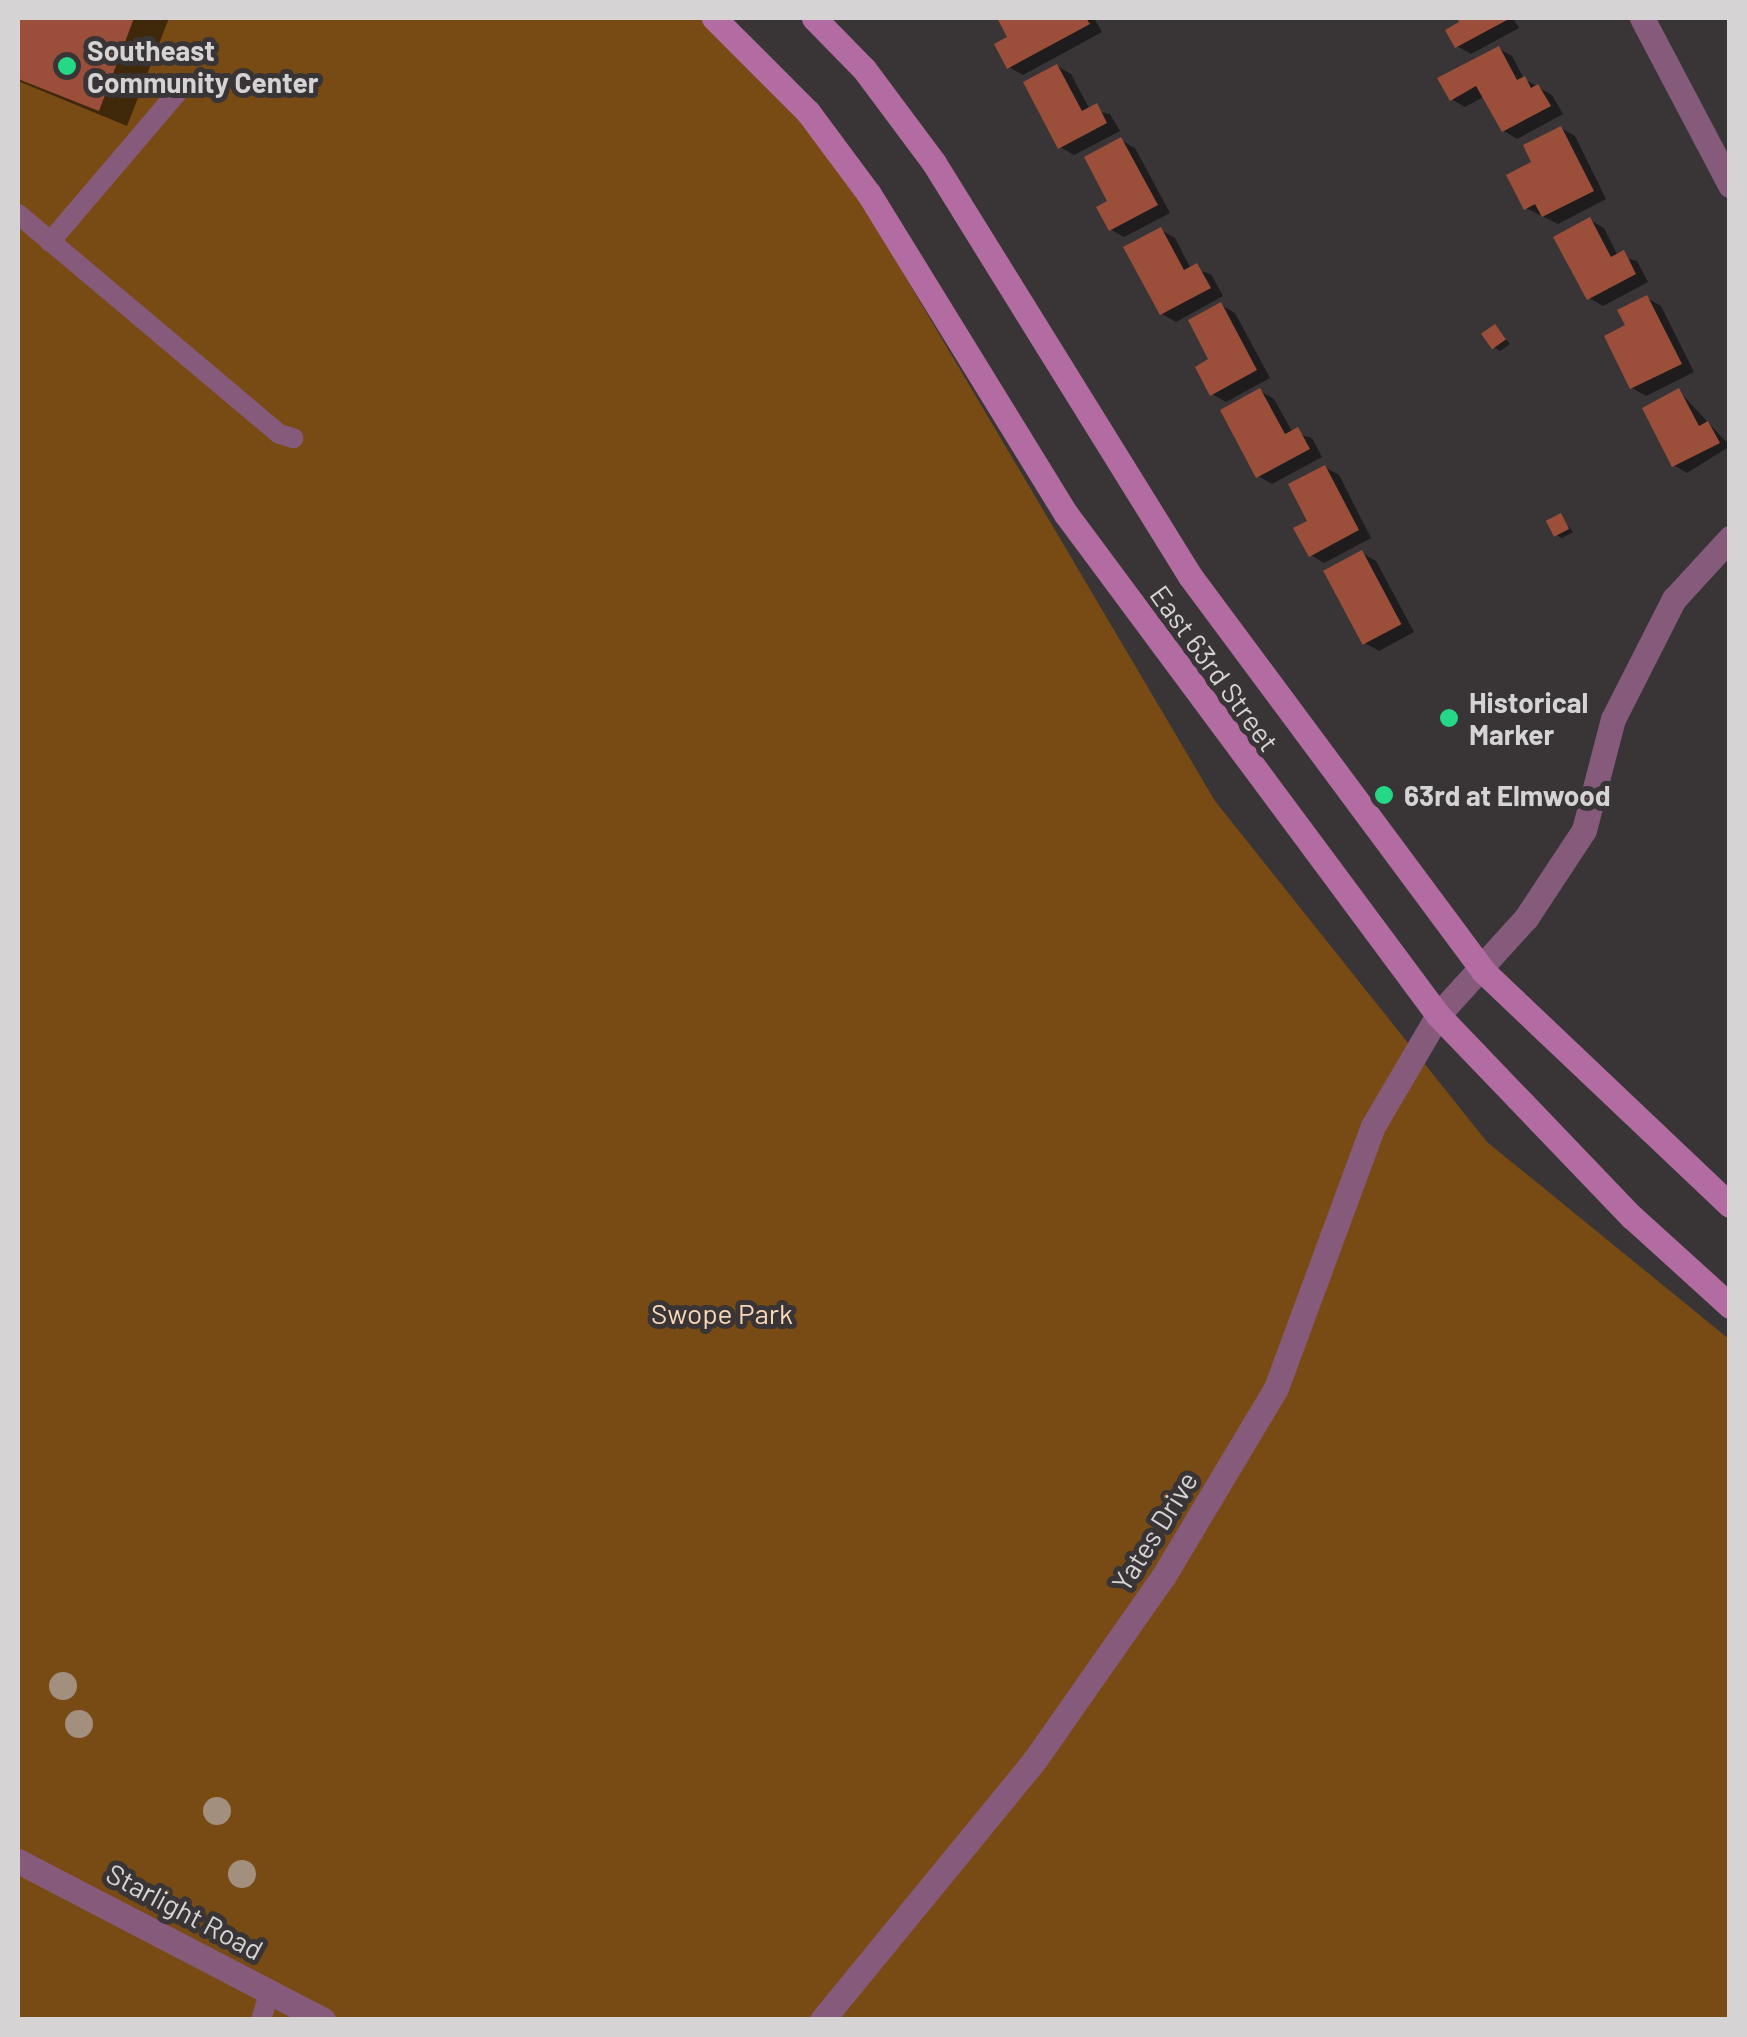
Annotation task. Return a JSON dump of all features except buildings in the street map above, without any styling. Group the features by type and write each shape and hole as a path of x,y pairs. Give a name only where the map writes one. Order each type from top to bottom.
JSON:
{"main road":[{"name":"East 63rd Street","path":"714,18 808,112 869,194 1066,514 1438,1016 1632,1218 1730,1306"},
{"name":"East 63rd Street","path":"814,18 864,69 934,162 1190,576 1483,971 1730,1205"}],"street":[{"path":"1642,18 1730,185"},
{"name":"Yates Drive","path":"822,2020 1034,1761 1163,1577 1276,1388 1373,1126 1438,1016 1483,971 1584,830 1613,719 1674,599 1730,538"},
{"name":"Starlight Road","path":"18,1861 322,2020"}],"lane":[{"path":"50,242 177,92"},
{"path":"18,214 278,434 293,438"},
{"path":"262,2020 270,1990"}],"green space":[{"name":"Swope Park","path":"18,18 709,18 808,112 1215,801 1487,1142 1729,1339 1729,2019 18,2019"}],"place":[{"name":"Southeast Community Center","path":"67,66"},
{"name":"Historical Marker","path":"1449,718"},
{"name":"63rd at Elmwood","path":"1384,795"}]}
